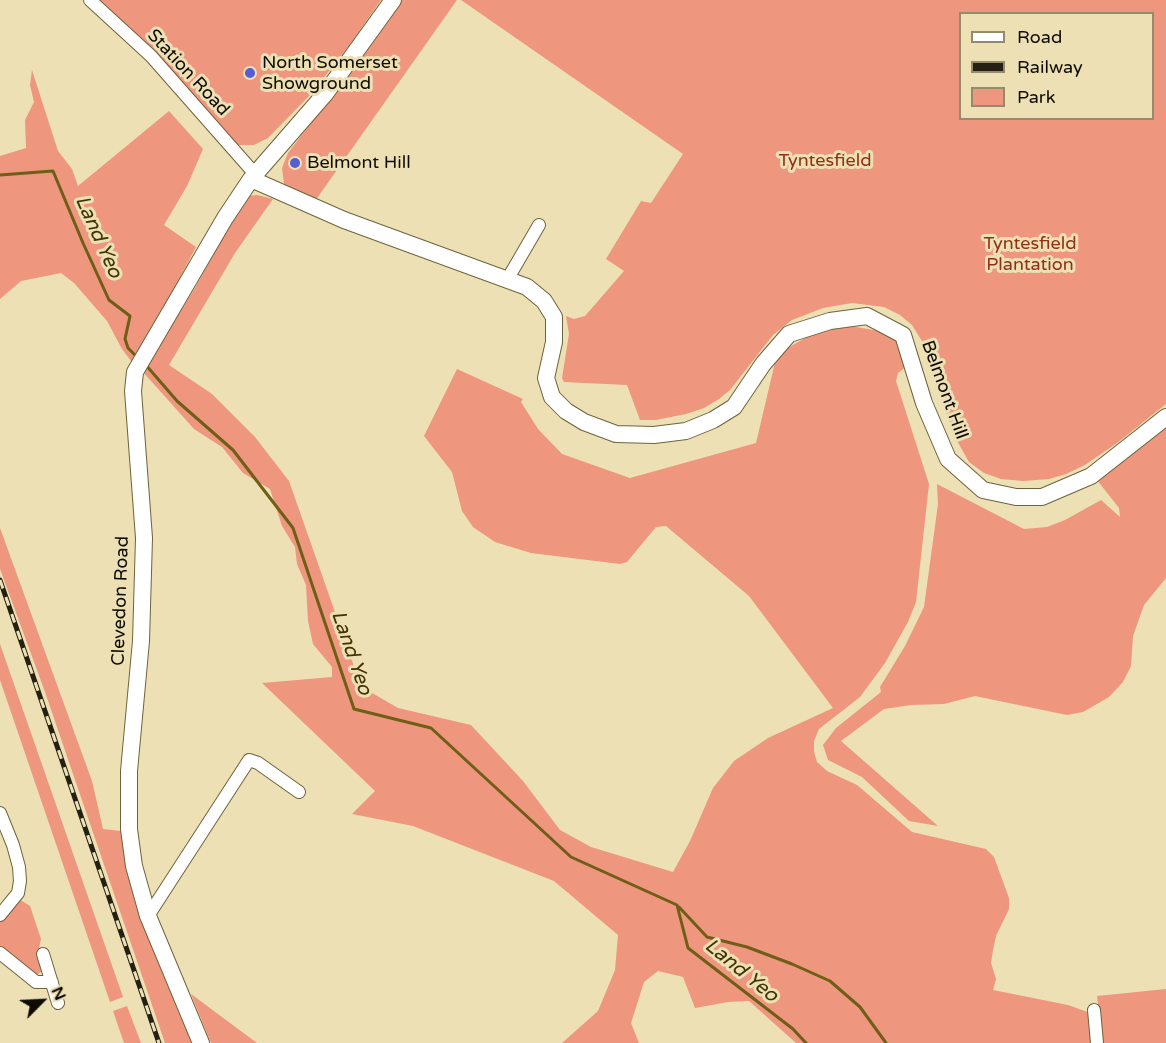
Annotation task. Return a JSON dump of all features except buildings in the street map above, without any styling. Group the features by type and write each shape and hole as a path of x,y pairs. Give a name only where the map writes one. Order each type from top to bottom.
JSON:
{"main road":[{"name":"Clevedon Road","path":"201,1043 148,916 134,866 129,829 129,771 141,641 144,555 133,390 141,360 225,218 253,177 325,94 393,0"},
{"name":"Belmont Hill","path":"253,177 344,220 527,286 544,301 554,317 554,342 546,378 552,397 566,411 584,422 616,434 654,435 686,431 713,420 734,407 763,364 789,334 830,321 867,316 903,335 924,403 948,459 983,490 1016,497 1042,497 1091,476 1166,417"}],"street":[{"name":"Station Road","path":"90,0 151,56 253,177"},
{"path":"507,280 539,225"},
{"path":"148,916 249,760 258,763 298,792"},
{"path":"0,813 13,845 20,881 18,893 0,915"},
{"path":"0,953 36,982 52,982"},
{"path":"43,954 58,1003"},
{"path":"1094,1010 1097,1043"}],"green space":[{"name":"North Somerset Showground","path":"98,0 381,0 349,46 310,95 268,138 254,145 235,145"},
{"path":"401,0 457,0 315,201 291,192 284,184 282,168 288,153 388,22"},
{"name":"Tyntesfield Plantation","path":"461,0 1166,0 1166,404 1117,443 1085,465 1066,474 1049,479 1023,481 1001,479 984,473 969,462 956,439 925,346 912,325 900,315 884,307 852,303 823,308 792,320 773,335 730,390 704,408 686,414 656,420 640,420 627,385 564,382 562,378 569,334 566,316 574,319 585,316 624,271 606,259 641,201 651,203 683,154"},
{"path":"32,70 58,151 72,169 78,186 169,111 203,149 187,186 164,225 196,247 134,365 122,349 107,321 74,283 61,273 21,281 0,299 0,156 26,148 25,120 34,102 30,85"},
{"path":"257,195 273,199 235,253 169,365 212,394 255,437 289,481 356,672 372,693 398,708 471,725 523,781 560,830 591,847 673,872 690,841 713,788 734,761 768,738 833,708 749,596 666,526 656,527 627,562 620,564 531,553 495,542 473,527 462,511 452,472 424,436 457,369 523,399 521,402 538,429 562,454 630,478 756,443 777,354 807,337 845,325 879,331 896,338 908,365 898,373 896,381 929,484 916,602 908,622 885,663 860,697 819,729 814,741 814,752 817,762 827,771 857,785 912,832 986,849 994,857 1009,898 1009,909 996,936 993,950 991,963 996,979 993,990 1068,1005 1090,1013 1094,1043 796,1043 749,1001 695,1008 683,977 658,971 644,982 631,1023 639,1043 562,1043 598,1011 615,970 618,935 554,881 413,826 352,814 375,791 262,683 332,677 332,667 313,644 308,621 306,585 297,564 295,547 282,526 270,489 243,473 222,447 194,429 143,372 195,288 239,209 249,196"},
{"path":"1166,426 1166,578 1144,605 1133,636 1131,666 1123,682 1109,697 1083,712 1067,715 975,696 944,704 884,709 841,741 938,826 909,821 862,777 828,760 823,745 836,728 881,692 880,687 905,646 924,607 938,504 937,484 1024,529 1047,527 1101,500 1120,517 1119,508 1097,480"},
{"path":"0,528 92,781 103,829 121,831 137,899 193,1043 165,1043 45,692 0,569"},
{"path":"0,644 123,997 110,1002 0,680"},
{"path":"19,899 30,906 41,939 39,948 44,965 38,974 32,973 0,946 0,920"},
{"path":"1166,989 1166,1043 1103,1043 1097,996"},
{"path":"191,994 257,1043 211,1043"},
{"path":"127,1006 141,1043 124,1043 113,1011"}],"waterway":[{"name":"Land Yeo","path":"0,175 53,171 109,300 130,316 125,339 128,348 138,358"},
{"name":"Land Yeo","path":"145,364 177,401 233,450 293,528 354,709 431,728 571,857 677,905 688,948 793,1029 806,1043"},
{"path":"679,907 707,937 747,947 830,981 860,1007 886,1043"}],"railway":[{"path":"0,580 159,1043"}],"place":[{"name":"North Somerset Showground","path":"250,73"},
{"name":"Belmont Hill","path":"295,163"}],"park label":[{"name":"Tyntesfield","path":"825,161"}]}
